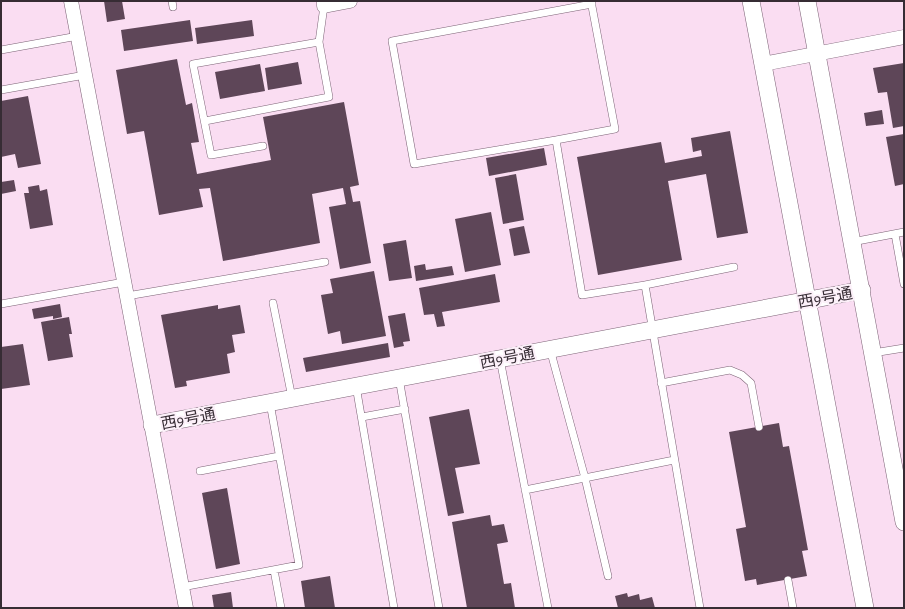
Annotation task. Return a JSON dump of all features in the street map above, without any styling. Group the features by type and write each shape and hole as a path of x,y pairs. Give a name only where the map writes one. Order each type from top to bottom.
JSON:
{"street":[{"path":"71,1 186,608"},
{"path":"324,4 350,1"},
{"path":"751,1 865,608"},
{"path":"807,1 873,353 895,458 904,522"},
{"path":"763,64 904,38"},
{"name":"西9号通","path":"152,425 862,290"}],"lane":[{"path":"591,3 615,129 414,164 392,41 591,3"},
{"path":"205,121 329,97 319,42 324,4"},
{"path":"1,50 78,36"},
{"path":"263,146 211,155 193,64 319,42"},
{"path":"1,90 85,75"},
{"path":"556,140 582,295 645,285 734,267"},
{"path":"852,242 904,232"},
{"path":"895,234 904,284"},
{"path":"127,296 325,262"},
{"path":"1,304 124,282"},
{"path":"645,285 700,608"},
{"path":"273,303 292,399"},
{"path":"873,353 904,348"},
{"path":"550,349 585,478 608,576"},
{"path":"500,358 548,608"},
{"path":"661,383 730,370 742,375 751,383 759,427"},
{"path":"400,378 439,608"},
{"path":"356,386 394,608"},
{"path":"182,587 299,565 270,403"},
{"path":"362,417 405,409"},
{"path":"200,471 279,456"},
{"path":"525,490 674,460"},
{"path":"274,570 281,608"},
{"path":"788,580 793,608"}],"building":[{"path":"104,1 122,1 125,19 107,22"},
{"path":"190,20 193,41 124,51 121,30"},
{"path":"252,20 254,36 197,44 195,28"},
{"path":"177,59 186,105 192,103 199,142 191,143 197,174 271,160 263,117 344,102 359,185 350,187 353,202 360,201 371,263 340,269 329,207 346,204 343,188 312,194 320,243 223,261 210,188 199,189 203,207 159,215 144,131 127,134 116,70"},
{"path":"298,62 302,84 268,90 265,68"},
{"path":"904,63 904,126 893,128 887,92 878,93 873,68"},
{"path":"260,64 265,91 220,99 215,72"},
{"path":"28,96 41,164 18,168 15,154 1,157 1,101"},
{"path":"882,110 884,124 866,126 864,113"},
{"path":"730,131 748,233 717,238 706,174 668,181 682,260 598,275 577,157 661,142 665,163 702,156 701,150 693,152 691,138"},
{"path":"904,134 904,184 895,186 886,137"},
{"path":"544,148 547,165 489,176 486,158"},
{"path":"516,174 524,220 503,224 495,178"},
{"path":"14,180 16,191 1,194 1,182"},
{"path":"39,185 40,191 47,189 53,225 30,229 24,193 29,193 28,187"},
{"path":"491,212 501,265 465,272 455,219"},
{"path":"524,226 530,253 514,256 509,229"},
{"path":"406,240 412,278 389,281 383,244"},
{"path":"425,264 426,270 452,266 454,275 416,281 414,266"},
{"path":"374,271 386,336 342,344 340,331 328,334 321,295 333,293 330,279"},
{"path":"495,274 500,302 442,312 445,326 437,327 434,314 424,315 419,288"},
{"path":"60,304 62,317 53,319 53,316 34,319 32,309"},
{"path":"218,305 218,309 240,305 245,333 232,335 235,352 227,354 230,373 186,381 187,386 175,388 161,315"},
{"path":"405,313 410,341 403,342 404,346 394,348 388,316"},
{"path":"69,317 72,334 69,334 73,357 48,361 41,322"},
{"path":"388,343 390,357 306,372 303,358"},
{"path":"23,344 30,385 1,389 1,347"},
{"path":"469,409 480,464 455,468 464,513 448,516 429,417"},
{"path":"779,423 783,447 789,446 808,550 802,551 807,576 757,585 756,579 745,581 736,529 746,527 729,432"},
{"path":"227,488 240,564 216,569 202,493"},
{"path":"490,515 492,526 504,524 508,542 497,544 504,584 511,583 515,608 467,608 452,522"},
{"path":"330,576 335,608 305,608 301,581"},
{"path":"231,592 233,608 214,608 212,595"},
{"path":"627,593 628,597 639,594 640,600 652,597 655,608 618,608 615,596"}]}
